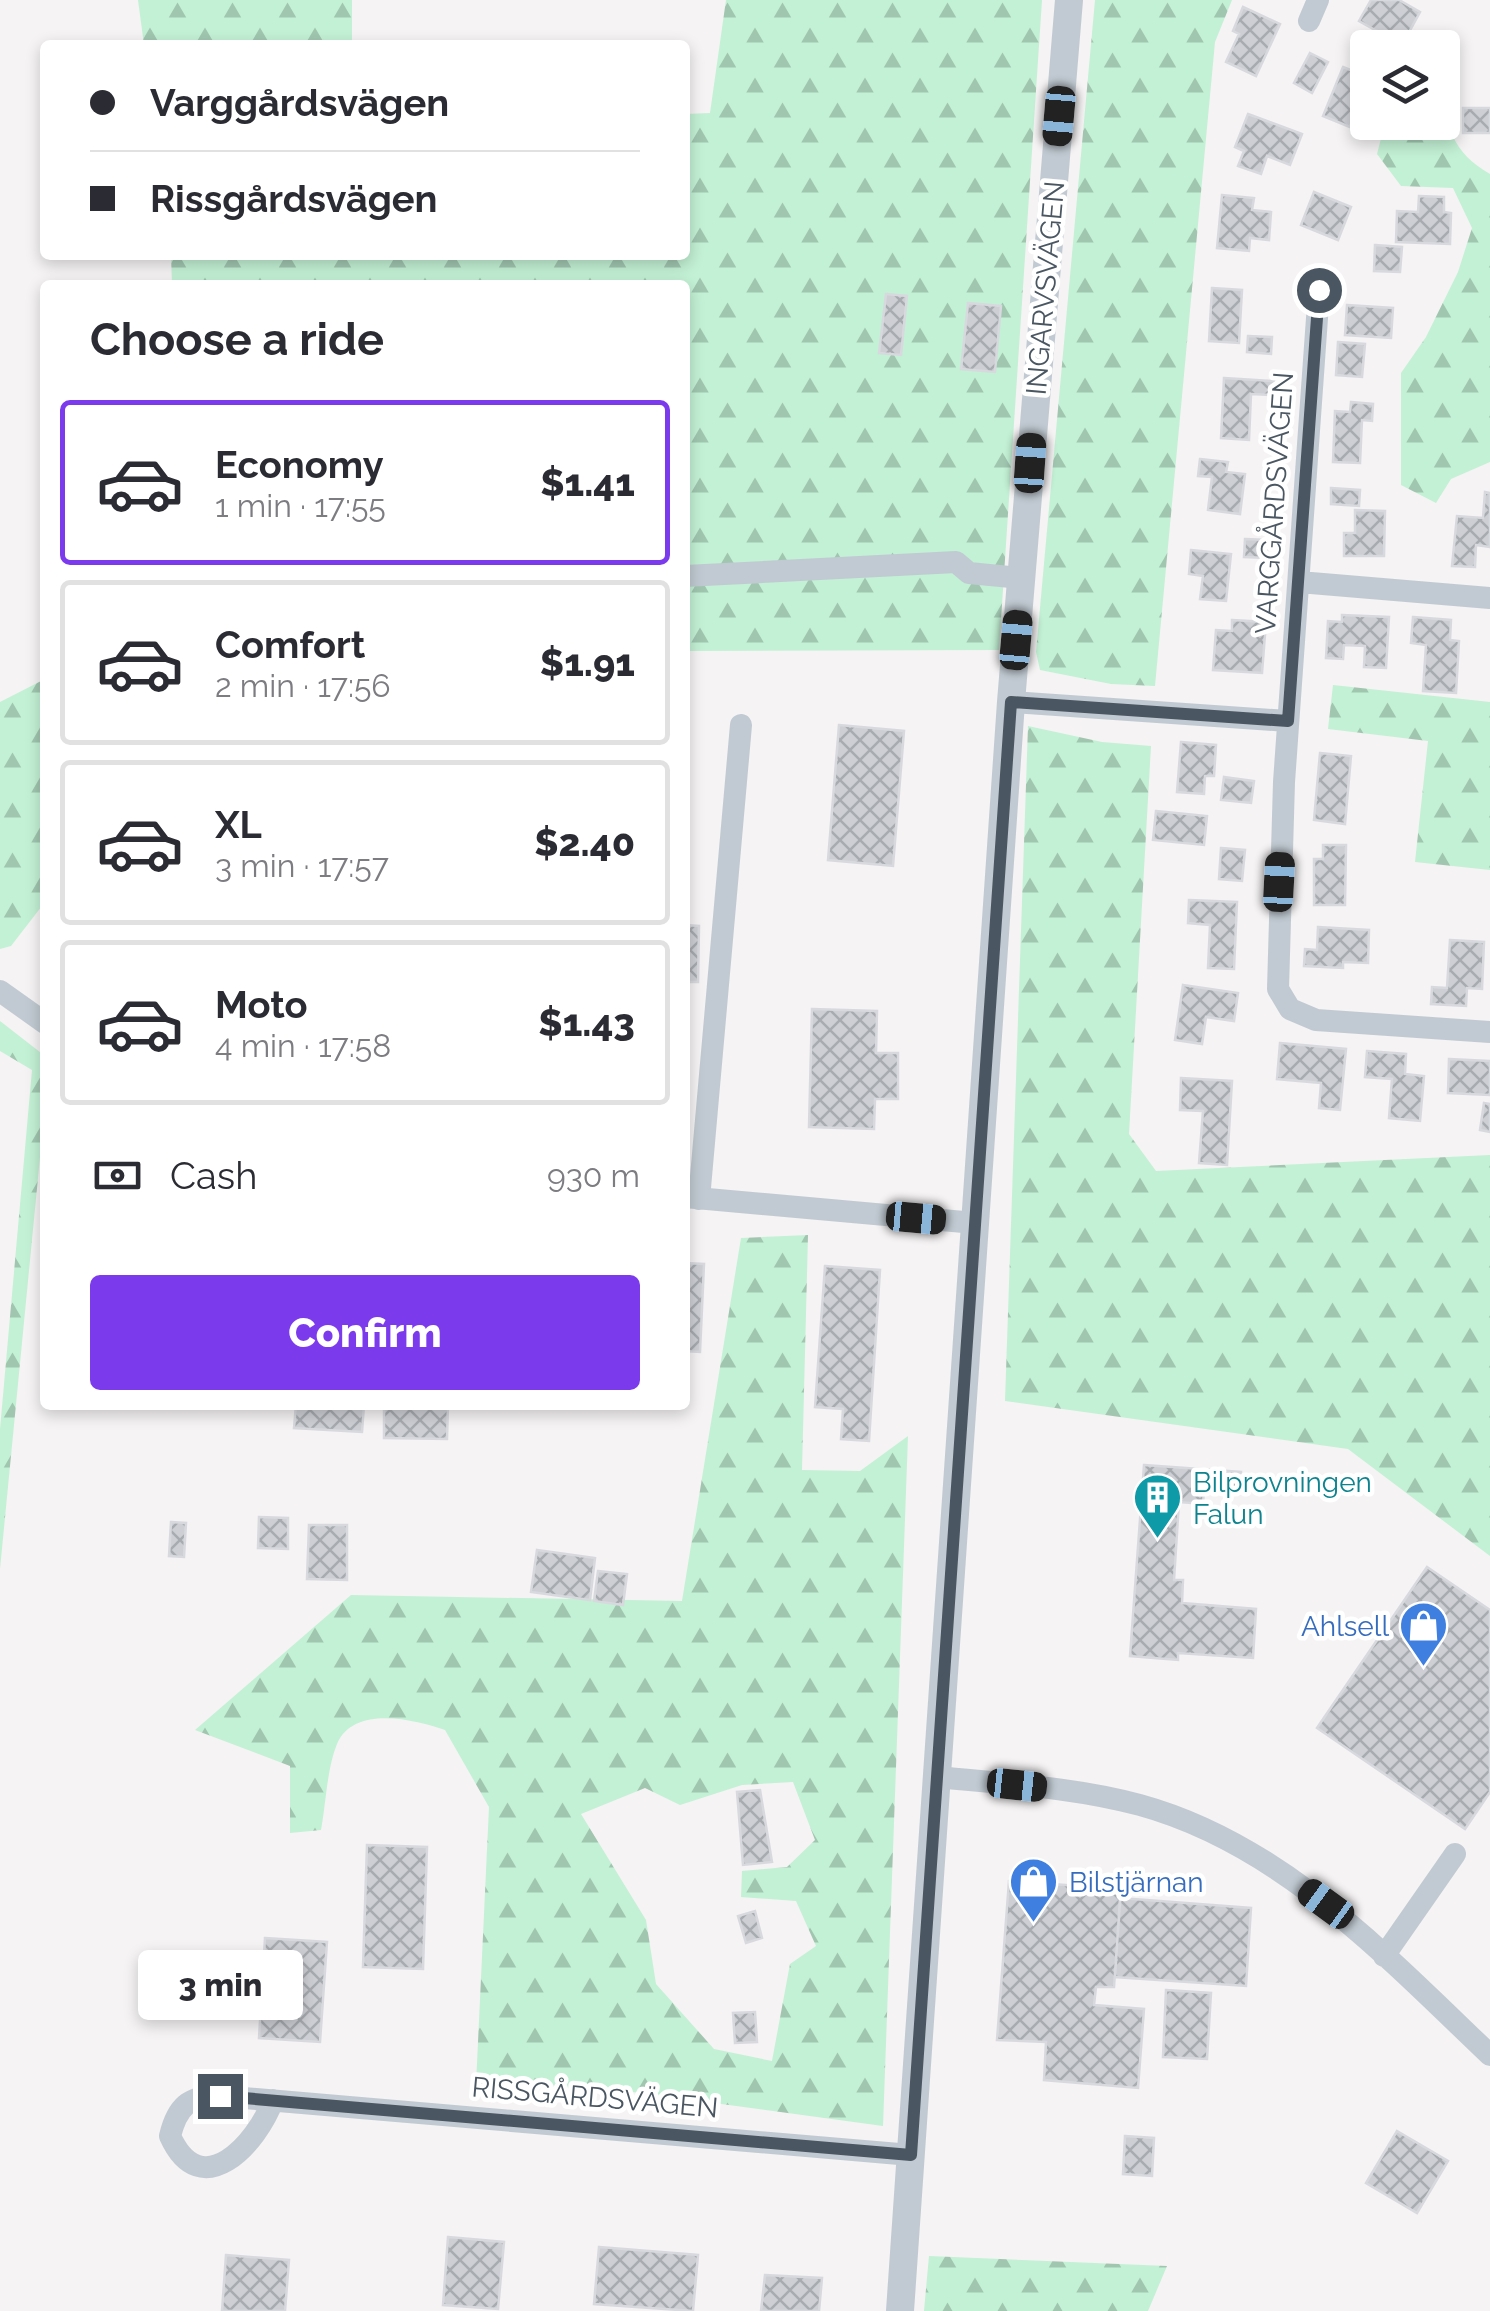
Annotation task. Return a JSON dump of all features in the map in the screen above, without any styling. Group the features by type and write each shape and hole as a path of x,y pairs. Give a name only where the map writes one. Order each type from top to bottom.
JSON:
{"street":[{"name":"INGARVSVÄGEN","path":"900,2311 1020,578 1068,0"},
{"name":"VARGGÅRDSVÄGEN","path":"1319,290 1288,721 1276,948 1280,996 1290,1008 1316,1020 1490,1032"},
{"path":"690,576 956,562 970,573 1020,578"},
{"path":"1299,582 1490,598"},
{"path":"1011,702 1288,721"},
{"path":"741,725 692,1198 975,1223"},
{"path":"0,991 40,1019"},
{"path":"937,1777 1104,1796 1178,1817 1226,1840 1296,1882 1384,1956 1490,2055"},
{"path":"1384,1956 1454,1854"},
{"name":"RISSGÅRDSVÄGEN","path":"273,2100 911,2155"}],"green space":[{"path":"138,0 352,0 352,40 143,40"},
{"path":"726,0 1042,0 999,650 690,651 690,280 172,280 171,260 690,260 690,114 710,113"},
{"path":"1095,0 1232,0 1215,42 1155,686 1111,684 1040,670 1036,652"},
{"path":"1381,140 1455,140 1467,157 1490,174 1490,462 1451,479 1436,503 1401,485 1401,373 1426,337 1458,272 1472,228 1453,188 1401,186 1377,154"},
{"path":"40,682 40,908 11,946 0,949 0,702"},
{"path":"1333,685 1490,702 1490,870 1415,862 1428,741 1328,729"},
{"path":"1028,726 1102,742 1151,746 1129,1134 1156,1171 1490,1155 1490,1556 1348,1449 1005,1401"},
{"path":"0,1021 40,1052 40,1157 0,1569 0,1429 32,1070 0,1051"},
{"path":"808,1235 802,1470 860,1471 908,1436 883,2126 625,2091 476,2085 489,1807 445,1730 403,1719 371,1719 357,1724 337,1744 321,1830 290,1833 290,1766 195,1730 351,1595 682,1601 741,1238","holes":["793,1782 815,1840 787,1867 742,1871 741,1897 796,1901 816,1946 790,1964 772,2061 714,2049 656,1984 646,1920 581,1814 645,1788 680,1805 742,1785"]},
{"path":"929,2256 1167,2266 1148,2311 924,2311"}],"building":[{"path":"1371,0 1399,0 1420,12 1410,30 1375,30 1359,21"},
{"path":"1243,7 1280,24 1256,76 1226,62 1239,34 1233,31"},
{"path":"1310,53 1328,62 1312,93 1294,83"},
{"path":"1343,67 1350,70 1350,127 1323,116"},
{"path":"1463,108 1490,108 1490,133 1463,133"},
{"path":"1248,114 1302,134 1290,165 1267,156 1261,174 1238,166 1244,151 1235,147"},
{"path":"1314,192 1351,207 1338,240 1301,225"},
{"path":"1222,195 1254,198 1252,210 1271,212 1269,240 1250,238 1249,251 1217,248"},
{"path":"1419,196 1444,197 1444,212 1451,213 1450,244 1396,242 1397,211 1418,212"},
{"path":"1375,245 1402,247 1400,272 1374,271"},
{"path":"1212,288 1242,290 1239,343 1209,341"},
{"path":"886,294 907,296 901,355 879,353"},
{"path":"968,303 1001,306 995,372 961,369"},
{"path":"1347,305 1393,308 1391,338 1345,335"},
{"path":"1248,336 1272,337 1271,354 1247,352"},
{"path":"1338,342 1365,344 1362,377 1336,375"},
{"path":"1224,378 1274,381 1273,395 1251,394 1249,440 1221,438"},
{"path":"1351,402 1373,404 1372,421 1362,420 1360,463 1333,462 1335,411 1350,412"},
{"path":"1200,459 1228,462 1226,472 1245,474 1240,514 1208,510 1212,477 1198,476"},
{"path":"1331,488 1360,490 1359,506 1331,504"},
{"path":"1485,492 1490,493 1490,547 1476,545 1475,567 1452,566 1457,516 1483,518"},
{"path":"1355,510 1385,511 1384,556 1344,556 1344,533 1355,533"},
{"path":"1245,539 1268,540 1267,558 1244,557"},
{"path":"1191,550 1231,554 1226,601 1200,599 1203,576 1189,574"},
{"path":"1342,615 1389,617 1386,668 1364,667 1365,646 1344,645 1343,659 1326,658 1328,621 1342,622"},
{"path":"1413,617 1451,620 1450,640 1459,641 1456,693 1423,691 1426,645 1411,643"},
{"path":"1232,620 1266,622 1262,673 1213,670 1216,630 1232,631"},
{"path":"839,725 904,731 893,866 828,860"},
{"path":"1181,742 1216,745 1214,776 1205,776 1204,794 1177,792"},
{"path":"1320,753 1351,756 1345,824 1314,820"},
{"path":"1224,777 1254,781 1251,803 1221,800"},
{"path":"1156,811 1207,816 1204,845 1153,840"},
{"path":"1323,845 1346,845 1345,905 1314,905 1314,859 1323,859"},
{"path":"1221,848 1245,850 1242,881 1219,879"},
{"path":"1189,900 1237,902 1234,969 1208,968 1210,925 1188,923"},
{"path":"690,925 699,926 698,982 690,982"},
{"path":"1318,927 1369,930 1368,963 1343,962 1343,968 1304,966 1305,949 1317,950"},
{"path":"1450,940 1484,942 1482,989 1467,988 1466,1006 1431,1004 1432,987 1447,988"},
{"path":"1183,985 1238,993 1234,1021 1206,1017 1202,1044 1175,1040"},
{"path":"812,1009 877,1011 876,1053 898,1053 898,1099 875,1099 874,1129 809,1127"},
{"path":"1280,1043 1346,1049 1340,1110 1319,1108 1321,1083 1277,1079"},
{"path":"1367,1051 1406,1054 1405,1074 1424,1076 1420,1121 1389,1118 1392,1079 1365,1077"},
{"path":"1449,1059 1490,1061 1490,1095 1448,1093"},
{"path":"1181,1078 1232,1081 1227,1165 1199,1163 1203,1111 1180,1110"},
{"path":"1484,1103 1490,1104 1490,1132 1480,1130"},
{"path":"690,1263 704,1264 700,1352 690,1351"},
{"path":"825,1266 880,1270 869,1441 841,1439 843,1409 815,1407"},
{"path":"296,1410 364,1410 362,1432 294,1428"},
{"path":"384,1410 448,1410 447,1439 384,1438"},
{"name":"Bilprovningen Falun","path":"1144,1465 1241,1472 1239,1494 1204,1491 1203,1504 1179,1502 1174,1580 1183,1580 1182,1603 1256,1609 1253,1658 1178,1653 1178,1660 1130,1656"},
{"path":"259,1517 288,1518 288,1549 258,1548"},
{"path":"171,1522 186,1523 184,1557 169,1556"},
{"path":"309,1525 347,1525 347,1580 307,1579"},
{"path":"537,1550 595,1558 590,1600 531,1592"},
{"name":"Ahlsell","path":"1427,1567 1490,1610 1490,1792 1465,1829 1317,1728"},
{"path":"598,1571 627,1574 623,1605 594,1601"},
{"path":"760,1790 772,1862 743,1865 737,1792"},
{"path":"367,1845 427,1847 423,1969 363,1967"},
{"path":"1009,1881 1121,1889 1114,1987 1096,1987 1094,2005 1144,2009 1138,2088 1044,2080 1046,2042 997,2040"},
{"path":"1120,1898 1251,1908 1246,1986 1115,1977"},
{"path":"755,1911 762,1938 746,1943 738,1916"},
{"path":"265,1938 327,1942 320,2042 259,2038"},
{"path":"1166,1990 1211,1993 1207,2059 1163,2057"},
{"path":"755,2012 757,2042 735,2043 733,2013"},
{"path":"1397,2131 1448,2161 1417,2213 1366,2183"},
{"path":"1125,2136 1154,2138 1152,2176 1123,2174"},
{"path":"448,2237 504,2242 498,2309 443,2305"},
{"path":"599,2247 698,2255 693,2311 594,2304"},
{"path":"226,2255 289,2260 285,2311 222,2311"},
{"path":"765,2275 822,2278 819,2311 761,2311"}],"place":[{"name":"Bilprovningen Falun","path":"1158,1540"},
{"name":"Ahlsell","path":"1424,1668"},
{"name":"Bilstjärnan","path":"1034,1924"}],"route":[{"path":"220,2096 911,2155 1011,702 1288,721 1319,290"}]}
